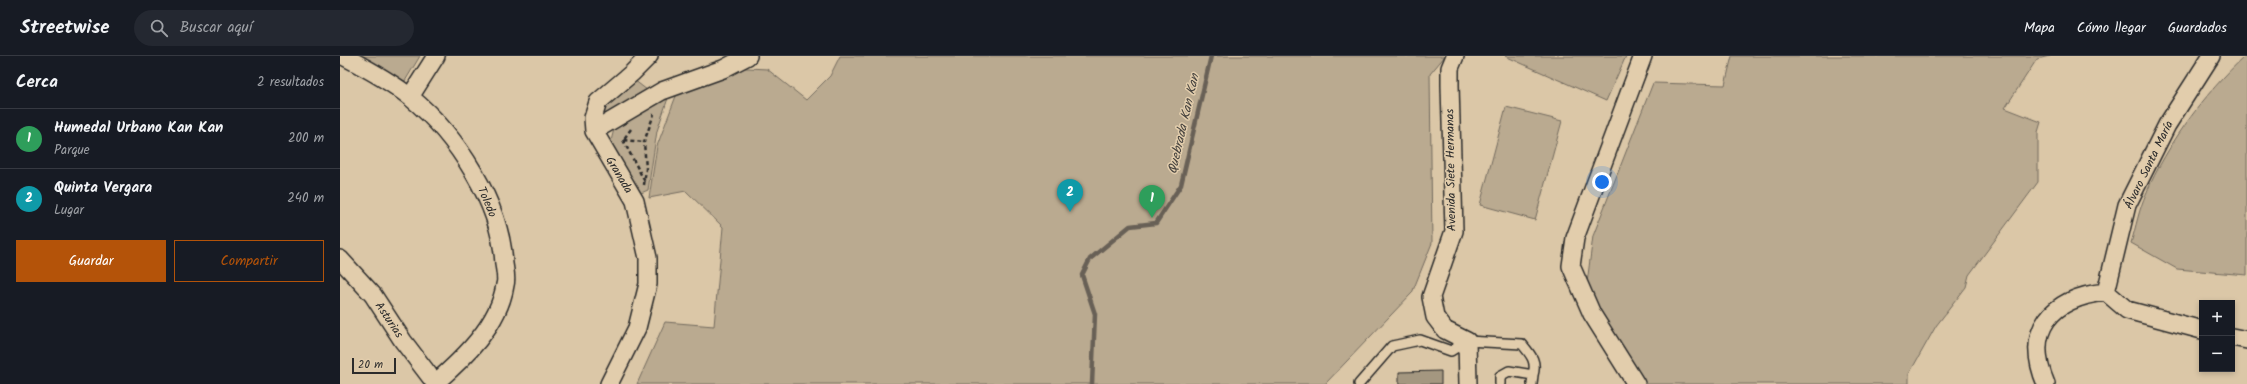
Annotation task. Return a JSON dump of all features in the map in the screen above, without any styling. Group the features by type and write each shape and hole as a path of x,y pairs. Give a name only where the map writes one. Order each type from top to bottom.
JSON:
{"street":[{"name":"Toledo","path":"343,56 380,77 410,97 452,139 478,180 493,213 503,246 506,285 493,319 463,357 435,383"},
{"path":"410,97 436,56"},
{"path":"649,56 632,74 598,102 593,118 594,131 662,91 723,69 748,56"},
{"name":"Avenida Siete Hermanas","path":"1455,56 1450,68 1454,231 1430,298 1435,317 1445,330 1467,341"},
{"path":"1636,384 1592,314 1571,266 1575,238 1643,56"},
{"name":"Álvaro Santa María","path":"2106,292 2127,205 2167,125 2211,56"},
{"name":"Granada","path":"594,131 635,201 646,246 648,284 637,328 609,384"},
{"name":"Asturias","path":"340,260 373,295 403,341 435,383"},
{"path":"2046,384 2038,363 2038,338 2050,315 2070,300 2091,294 2106,292 2127,310 2199,329"},
{"path":"2235,338 2247,340"},
{"path":"1467,341 1468,384"}],"lane":[{"path":"1359,384 1392,346 1420,340 1451,351 1467,341 1522,344 1534,359 1535,366 1532,379 1509,372 1500,376 1500,384"}],"path":[{"path":"635,201 646,182 644,142 655,111 649,114"},
{"path":"634,125 625,134 623,140 646,182"},
{"path":"623,140 644,142"}],"shaded area":[{"path":"355,56 420,56 405,81"},
{"path":"840,56 1445,56 1430,74 1432,243 1412,293 1325,384 637,384 665,322 714,326 723,227 686,191 649,198 657,146 676,96 728,67 767,69 806,100 830,76"},
{"path":"1505,56 1626,56 1606,101"},
{"path":"1732,56 2050,56 2037,59 2005,108 2041,122 2038,132 2038,182 1969,275 1966,287 1936,326 1909,374 1909,384 1641,384 1586,291 1593,236 1653,83 1725,85"},
{"path":"2245,56 2247,56 2247,275 2177,269 2131,243 2141,206 2155,175 2188,120 2216,86"},
{"path":"634,80 647,90 606,115 600,113 601,108"},
{"path":"670,92 657,131 648,190 641,193 610,145 614,129"},
{"path":"1506,107 1562,121 1535,220 1480,205"}],"building":[{"path":"1441,371 1441,384 1399,384 1399,372"}],"waterway":[{"name":"Quebrada Kan Kan","path":"1092,384 1095,314 1082,275 1090,259 1130,226 1156,223 1181,185 1211,56"}],"place":[{"name":"Quinta Vergara","path":"1070,212"},
{"name":"Humedal Urbano Kan Kan","path":"1152,218"}]}
